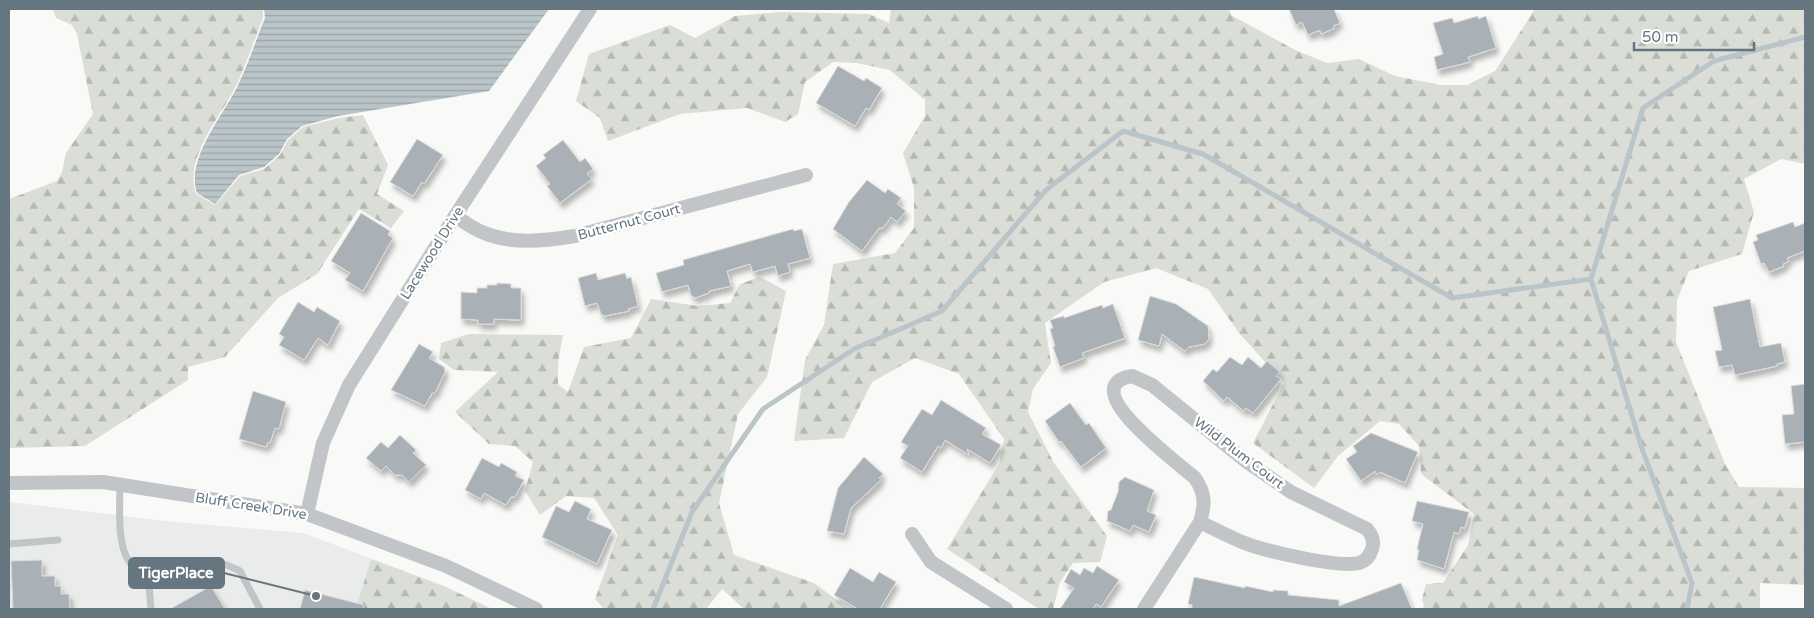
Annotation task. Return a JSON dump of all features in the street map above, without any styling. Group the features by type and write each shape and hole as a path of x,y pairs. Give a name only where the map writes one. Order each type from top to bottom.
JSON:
{"street":[{"name":"Lacewood Drive","path":"307,514 323,443 349,385 455,216 590,9"},
{"name":"Butternut Court","path":"455,216 482,232 509,239 540,242 575,236 806,175"},
{"name":"Wild Plum Court","path":"1144,609 1200,522 1205,503 1201,487 1195,478 1129,420 1118,406 1114,396 1115,385 1122,379 1132,376 1152,384 1246,462 1291,492 1366,529 1372,535 1374,544 1366,560 1359,563 1343,563 1273,552 1243,542 1200,522"},
{"name":"Bluff Creek Drive","path":"9,483 103,482 307,514 446,566 536,609"},
{"path":"912,534 931,562 1006,609"}],"lane":[{"path":"120,485 120,542 129,563 140,572 161,573 191,562 212,560 240,570 260,609"},
{"path":"9,544 58,540"},
{"path":"148,572 150,609"}],"shaded area":[{"path":"264,9 549,9 489,91 338,116 302,126 287,139 279,154 264,167 239,175 215,204 197,193 195,179 197,165 208,136 243,75 265,18"},
{"path":"9,502 165,521 303,533 402,570 409,609 9,609"}],"green space":[{"path":"53,9 263,9 263,18 238,82 200,151 195,165 193,180 196,194 215,205 240,176 264,169 280,155 288,140 303,127 339,118 363,115 388,165 377,194 404,211 391,228 359,209 317,274 278,298 225,357 188,367 188,380 85,446 9,448 9,199 57,181 62,172 66,153 93,114 77,34 72,25 56,18"},
{"path":"891,9 1229,9 1231,15 1295,50 1327,63 1359,59 1395,76 1441,85 1467,85 1495,71 1535,9 1805,9 1805,164 1781,159 1744,179 1754,212 1742,254 1689,271 1677,300 1676,342 1725,464 1739,487 1805,488 1805,585 1760,583 1760,609 1419,609 1424,607 1422,599 1426,584 1443,583 1468,545 1474,514 1421,474 1419,446 1399,424 1380,421 1338,456 1314,488 1253,443 1284,383 1239,333 1208,289 1156,268 1104,282 1045,323 1051,363 1033,389 1028,412 1054,463 1107,536 1100,562 1073,563 1060,582 1053,609 1039,609 947,549 999,464 1004,439 959,374 915,358 872,382 844,438 794,441 805,360 824,325 833,264 895,253 914,228 914,188 903,153 925,116 925,100 890,70 856,63 833,62 805,82 798,114 785,122 747,108 680,114 608,141 600,118 576,101 589,54 670,25 695,38 735,16 780,12 869,14 889,23"},
{"path":"760,277 786,291 767,377 738,414 719,503 734,555 814,583 849,609 744,609 722,589 706,609 604,609 595,599 618,535 594,498 566,496 540,515 525,491 533,462 515,446 489,444 455,412 498,372 454,370 439,359 441,343 469,334 563,335 558,363 558,384 568,392 584,347 631,338 651,299 698,306 730,303 740,284"},
{"path":"371,559 444,586 492,609 359,609 357,605"}],"building":[{"path":"1289,9 1334,9 1340,23 1333,26 1335,28 1321,34 1320,30 1308,35 1302,22 1296,25"},
{"path":"1478,16 1478,19 1486,16 1496,48 1468,57 1470,62 1437,70 1434,57 1443,54 1433,23 1452,18 1454,23"},
{"path":"838,66 864,81 866,78 882,88 869,110 866,108 855,126 816,103"},
{"path":"417,139 443,155 424,184 422,182 413,196 390,182"},
{"path":"563,140 580,162 585,158 593,169 587,174 592,179 560,203 547,186 550,184 536,166 546,158 543,155"},
{"path":"867,180 885,193 888,189 901,198 897,204 906,211 897,222 891,217 883,228 879,228 862,251 833,229 849,202"},
{"path":"361,213 390,231 388,235 393,238 363,291 345,280 350,273 331,261"},
{"path":"1793,222 1795,227 1805,223 1805,251 1787,258 1789,261 1783,264 1784,266 1769,272 1764,263 1761,264 1753,242 1758,240 1756,235"},
{"path":"793,229 794,231 802,229 810,258 788,264 790,272 778,276 775,266 753,272 750,264 727,271 731,286 709,291 709,293 695,298 691,295 688,285 662,292 656,273 684,265 683,260"},
{"path":"596,273 598,280 625,273 627,279 631,277 638,306 628,309 629,311 605,316 601,314 597,303 585,306 578,278"},
{"path":"497,283 511,284 511,288 521,288 521,320 494,319 494,324 478,324 478,320 461,319 461,292 477,293 477,288 487,288 487,285 497,285"},
{"path":"1150,296 1176,304 1208,326 1209,339 1205,344 1189,347 1185,351 1162,334 1159,346 1138,340"},
{"path":"1750,299 1760,347 1781,343 1785,362 1777,364 1777,366 1735,375 1732,365 1719,367 1715,351 1722,350 1713,307"},
{"path":"298,302 314,312 317,307 340,321 328,345 318,338 304,360 279,345 284,337 279,334"},
{"path":"1113,304 1125,338 1082,353 1084,358 1060,367 1053,347 1055,346 1050,329 1053,328 1050,320 1064,316 1064,318 1102,305 1103,308"},
{"path":"419,344 433,352 429,358 444,367 445,372 435,393 432,393 425,406 391,390"},
{"path":"1230,357 1242,365 1248,357 1261,368 1267,361 1280,372 1276,376 1281,379 1253,413 1246,408 1244,411 1227,397 1224,401 1203,381 1213,369 1217,372"},
{"path":"1805,384 1805,442 1785,444 1782,415 1794,414 1791,386"},
{"path":"253,391 286,402 279,429 275,428 270,443 268,442 266,447 239,439"},
{"path":"941,400 986,428 982,434 1001,445 990,463 967,449 969,455 945,440 941,448 938,446 922,472 900,458 908,446 901,442 922,409 932,415"},
{"path":"1070,403 1086,425 1089,423 1106,448 1081,467 1061,441 1059,442 1045,421"},
{"path":"1371,433 1418,452 1405,483 1380,472 1377,475 1375,471 1361,481 1346,459 1357,452 1353,446"},
{"path":"400,435 416,450 413,453 426,465 409,482 402,475 395,475 386,466 381,471 366,458 381,442 388,448"},
{"path":"864,457 883,474 879,478 881,480 851,508 844,534 827,531 838,488"},
{"path":"482,458 499,467 501,463 517,472 515,476 524,480 515,497 511,497 506,505 484,493 481,499 465,490"},
{"path":"1125,477 1154,490 1147,511 1156,515 1149,532 1133,525 1130,531 1107,521 1108,511 1111,510 1118,492 1119,482"},
{"path":"575,501 591,509 587,519 612,530 597,564 542,537 556,506 569,512"},
{"path":"1417,501 1469,512 1465,528 1461,527 1459,534 1454,532 1444,569 1417,560 1419,550 1417,549 1423,524 1412,521"},
{"path":"42,560 42,576 55,576 55,586 61,586 61,594 69,594 70,609 13,609 11,561"},
{"path":"1097,566 1119,580 1101,607 1096,604 1093,609 1060,609 1074,588 1064,582 1071,569 1080,575 1084,568 1093,573"},
{"path":"850,568 873,582 879,572 896,582 880,609 858,609 834,595"},
{"path":"1194,577 1245,588 1245,586 1273,592 1273,590 1288,591 1288,595 1339,600 1339,606 1401,583 1412,609 1192,609 1192,605 1188,604"},
{"path":"211,586 225,609 170,609"},
{"path":"305,590 364,605 363,609 300,609"}],"waterway":[{"path":"653,609 692,512 763,409 854,349 942,311 1046,190 1123,131 1203,154 1452,298 1591,279 1643,108 1714,61 1805,37"},
{"path":"1591,279 1641,446 1692,583 1687,609"}],"place":[{"name":"TigerPlace","path":"316,596"}]}
